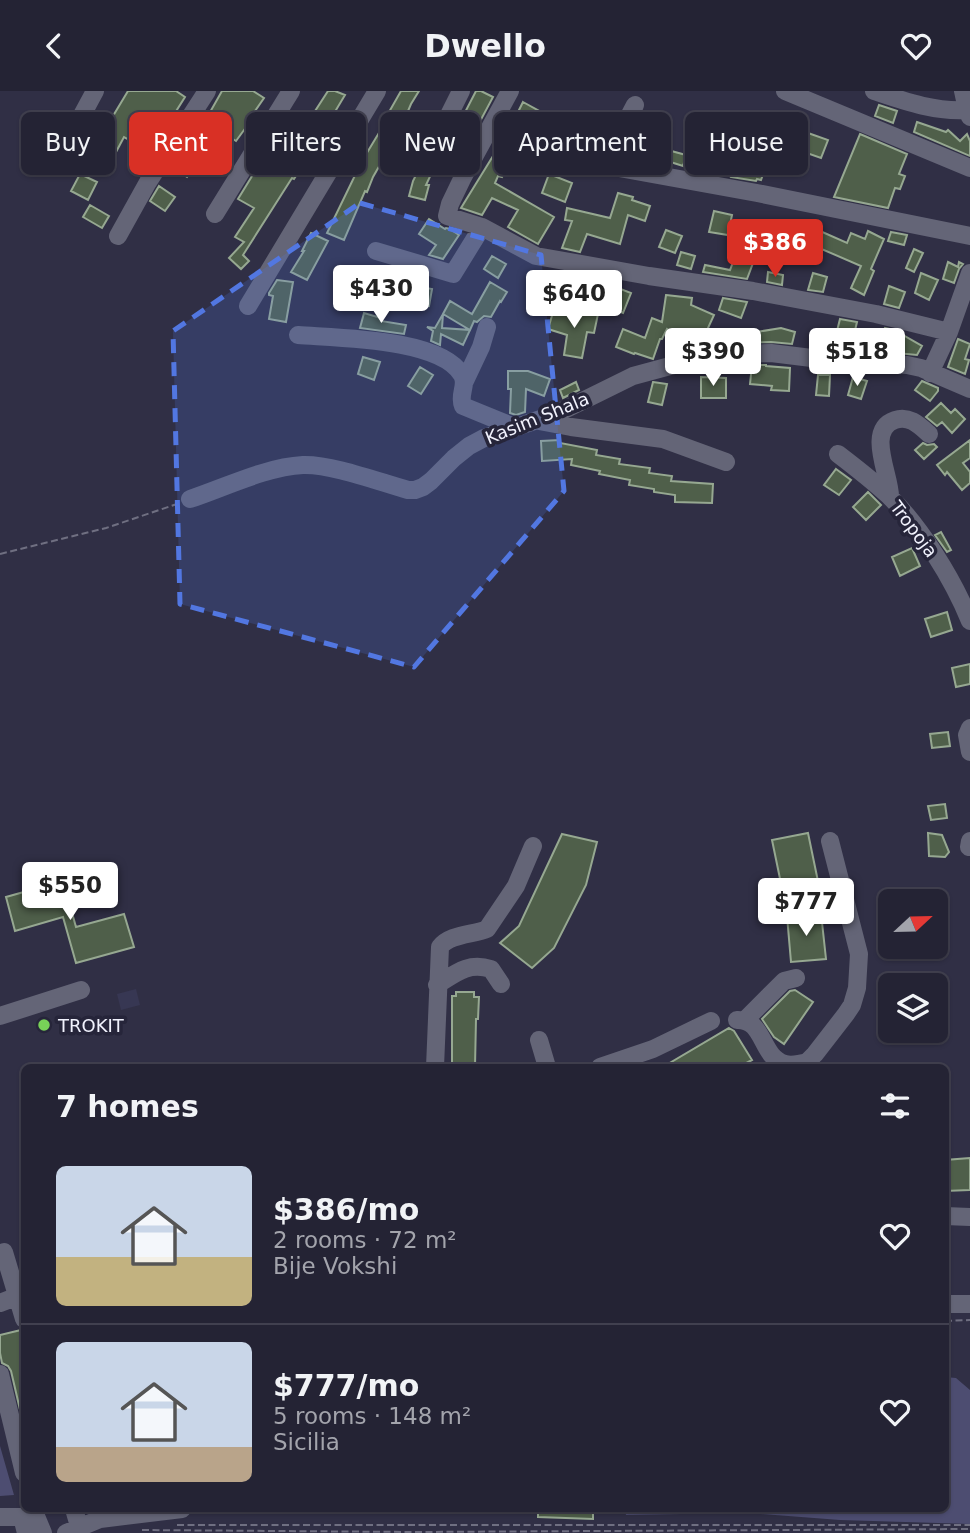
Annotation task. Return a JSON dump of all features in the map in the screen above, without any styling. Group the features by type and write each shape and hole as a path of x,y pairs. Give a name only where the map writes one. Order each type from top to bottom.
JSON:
{"street":[{"path":"84,112 95,91"},
{"path":"118,236 148,182 206,91"},
{"path":"215,214 291,91"},
{"path":"248,306 377,91"},
{"path":"450,112 461,91"},
{"path":"510,91 462,179 447,216 482,227 536,256 753,291 876,314 948,332"},
{"path":"785,91 970,168"},
{"path":"874,91 932,108 968,114 963,91"},
{"path":"631,112 635,105"},
{"path":"662,175 970,236"},
{"path":"376,251 453,274 482,227"},
{"path":"930,373 967,292 970,273"},
{"path":"487,327 464,383 461,400 463,406 514,427"},
{"path":"298,335 353,337 426,352 439,356 454,366 462,375 464,383"},
{"name":"Kasim Shala","path":"190,499 259,474 283,467 305,465 326,467 415,490 431,481 469,446 484,438 558,413 633,376 733,354 771,353 907,365 921,368 970,389"},
{"path":"890,497 890,485 880,449 885,427 890,421 907,419 929,434"},
{"path":"538,421 663,439 726,462"},
{"name":"Tropoja","path":"838,454 868,476 907,517 947,573 970,621"},
{"path":"970,728 967,735 970,752"},
{"path":"806,1064 852,1005 857,988 859,954 830,841"},
{"path":"435,1064 440,947 452,938 487,929 516,886 533,846"},
{"path":"438,985 470,966 491,969 501,984"},
{"path":"784,1064 772,1056 753,1024 741,1020 784,981 796,978"},
{"path":"0,1016 81,990"},
{"path":"609,1064 653,1049 711,1021"},
{"path":"540,1040 546,1064"},
{"path":"949,1216 970,1217"},
{"path":"4,1252 21,1308"},
{"path":"0,1303 18,1296"},
{"path":"949,1304 970,1304"},
{"path":"0,1374 21,1461"},
{"path":"34,1512 43,1533"},
{"path":"74,1512 75,1531 100,1519 157,1512"},
{"path":"0,1517 22,1517 26,1533"}],"path":[{"path":"0,554 106,528 190,499"},
{"path":"949,1321 970,1320"},
{"path":"169,1525 970,1525"},
{"path":"136,1529 426,1532 970,1529"}],"highlighted area":[{"path":"360,203 541,255 564,491 414,667 180,604 173,331"}],"shaded area":[{"path":"136,989 140,1005 121,1010 117,994"},
{"path":"949,1377 956,1378 970,1390 970,1524 840,1520 735,1512 949,1512"},
{"path":"0,1446 14,1495 0,1496"},
{"path":"626,1512 709,1512 682,1514 626,1515"}],"building":[{"path":"128,91 176,91 185,97 176,112 129,112 129,140 124,137 116,152 115,113"},
{"path":"222,91 253,91 264,98 254,112 246,112 246,127 236,141 232,138 232,112 210,112"},
{"path":"328,91 345,95 335,112 314,112"},
{"path":"401,91 419,91 408,112 389,112"},
{"path":"476,91 493,97 480,121 480,112 465,112"},
{"path":"523,102 541,112 518,112"},
{"path":"879,105 897,111 893,123 875,116"},
{"path":"917,122 946,132 948,130 960,141 967,134 970,156 914,132"},
{"path":"380,131 380,165 367,192 365,191 344,240 327,233 355,175 366,175 366,154"},
{"path":"808,133 828,140 821,158 808,153"},
{"path":"860,134 907,154 899,174 905,176 900,189 895,188 888,208 834,197"},
{"path":"671,151 685,155 683,166 671,162"},
{"path":"494,154 494,175 503,175 498,176 495,183 554,217 538,244 508,227 518,210 492,198 482,215 461,208"},
{"path":"79,175 97,182 88,200 71,191"},
{"path":"253,175 297,175 292,178 243,255 249,261 241,269 229,258 244,242 235,237 254,208 238,199"},
{"path":"416,175 431,175 426,185 429,185 425,200 409,196"},
{"path":"549,175 572,183 565,202 542,193"},
{"path":"763,175 761,180 756,181 731,177"},
{"path":"159,186 175,197 165,211 150,201"},
{"path":"618,193 650,206 645,221 628,215 620,244 587,234 580,252 562,248 572,221 565,220 567,208 610,218"},
{"path":"90,205 109,216 102,228 83,217"},
{"path":"714,211 732,215 728,235 709,232"},
{"path":"429,219 459,235 443,259 429,255 436,245 419,234"},
{"path":"776,226 787,228 782,245 773,243"},
{"path":"811,227 847,243 851,233 865,239 868,231 884,239 871,269 874,271 864,295 851,288 861,266 817,247 814,254 802,248"},
{"path":"666,230 682,236 675,253 659,247"},
{"path":"891,232 907,235 904,245 888,241"},
{"path":"311,233 328,241 307,280 291,272"},
{"path":"914,249 923,253 914,272 906,268"},
{"path":"681,252 695,256 691,269 677,265"},
{"path":"492,256 506,264 498,278 484,269"},
{"path":"735,257 753,263 747,279 703,272 705,265 730,270"},
{"path":"948,262 958,267 959,262 963,264 954,283 943,279"},
{"path":"768,272 783,275 782,285 767,282"},
{"path":"813,273 827,277 823,292 808,290"},
{"path":"921,273 938,280 929,300 915,293"},
{"path":"366,274 380,277 380,280 432,289 429,306 363,288"},
{"path":"277,280 293,282 286,322 269,319 273,296 269,293"},
{"path":"600,281 631,293 623,313 604,305 608,296 597,292"},
{"path":"490,282 507,292 491,317 484,316 477,322 474,321 470,330 443,314 450,301 472,314"},
{"path":"889,286 905,292 899,308 884,304"},
{"path":"666,295 692,298 691,305 714,315 702,341 781,328 795,332 792,344 733,343 701,349 667,329 660,339 653,359 616,347 623,329 645,338 652,318 662,322"},
{"path":"723,298 747,302 741,318 719,310"},
{"path":"554,309 580,316 581,311 598,314 594,333 587,332 582,358 564,355 567,335 548,329"},
{"path":"364,313 381,318 381,321 406,325 404,334 360,328"},
{"path":"443,314 442,328 470,330 463,345 441,334 440,345 431,341 433,331 427,327 435,328"},
{"path":"840,319 857,322 852,343 835,339"},
{"path":"885,328 894,330 922,346 917,355 886,352 876,347"},
{"path":"814,336 831,340 829,349 811,346"},
{"path":"958,339 970,344 965,359 969,360 965,374 948,367"},
{"path":"363,357 380,362 374,380 358,374"},
{"path":"752,365 790,368 789,391 771,390 772,386 750,384"},
{"path":"420,367 433,375 421,394 408,386"},
{"path":"508,371 528,371 550,379 544,396 526,389 525,412 516,415 510,413 511,389 508,389"},
{"path":"818,375 830,375 829,396 816,395"},
{"path":"701,377 726,378 726,398 701,398"},
{"path":"853,377 867,381 861,399 848,395"},
{"path":"922,381 938,388 930,401 915,390"},
{"path":"576,382 579,390 563,398 560,390"},
{"path":"653,382 667,384 662,405 648,402"},
{"path":"941,403 951,413 955,409 965,419 952,433 942,422 937,426 926,417"},
{"path":"560,440 560,443 597,450 596,455 620,459 619,464 650,468 649,473 672,476 671,481 713,484 712,503 675,502 675,495 629,485 630,480 571,465 572,459 542,461 541,441"},
{"path":"970,440 970,458 963,463 970,472 970,483 962,490 947,472 945,475 937,465"},
{"path":"923,443 937,447 924,459 915,450"},
{"path":"836,469 851,480 839,495 824,485"},
{"path":"868,492 881,505 866,520 853,507"},
{"path":"941,532 951,550 947,552 935,535"},
{"path":"912,548 920,566 900,576 892,557"},
{"path":"947,612 952,630 931,637 925,619"},
{"path":"970,664 970,684 956,687 952,668"},
{"path":"948,732 950,746 932,748 930,734"},
{"path":"945,804 947,818 931,820 928,806"},
{"path":"808,833 820,891 784,898 772,840"},
{"path":"928,833 942,835 949,852 945,857 929,856"},
{"path":"562,834 597,842 586,885 554,948 532,968 500,943 519,926"},
{"path":"63,881 76,927 124,914 134,947 76,963 63,917 15,931 6,897"},
{"path":"821,913 826,959 791,962 787,916"},
{"path":"795,990 813,1002 784,1044 774,1037 762,1019 790,991"},
{"path":"456,992 474,992 474,997 479,997 475,1064 452,1064 452,996 456,996"},
{"path":"729,1028 734,1031 752,1060 745,1064 668,1064"},
{"path":"970,1158 970,1190 949,1191 949,1160"},
{"path":"21,1330 21,1414 11,1371 2,1363 0,1335"},
{"path":"538,1512 593,1512 593,1519 538,1517"}],"place":[{"name":"TROKIT","path":"44,1025"}]}
